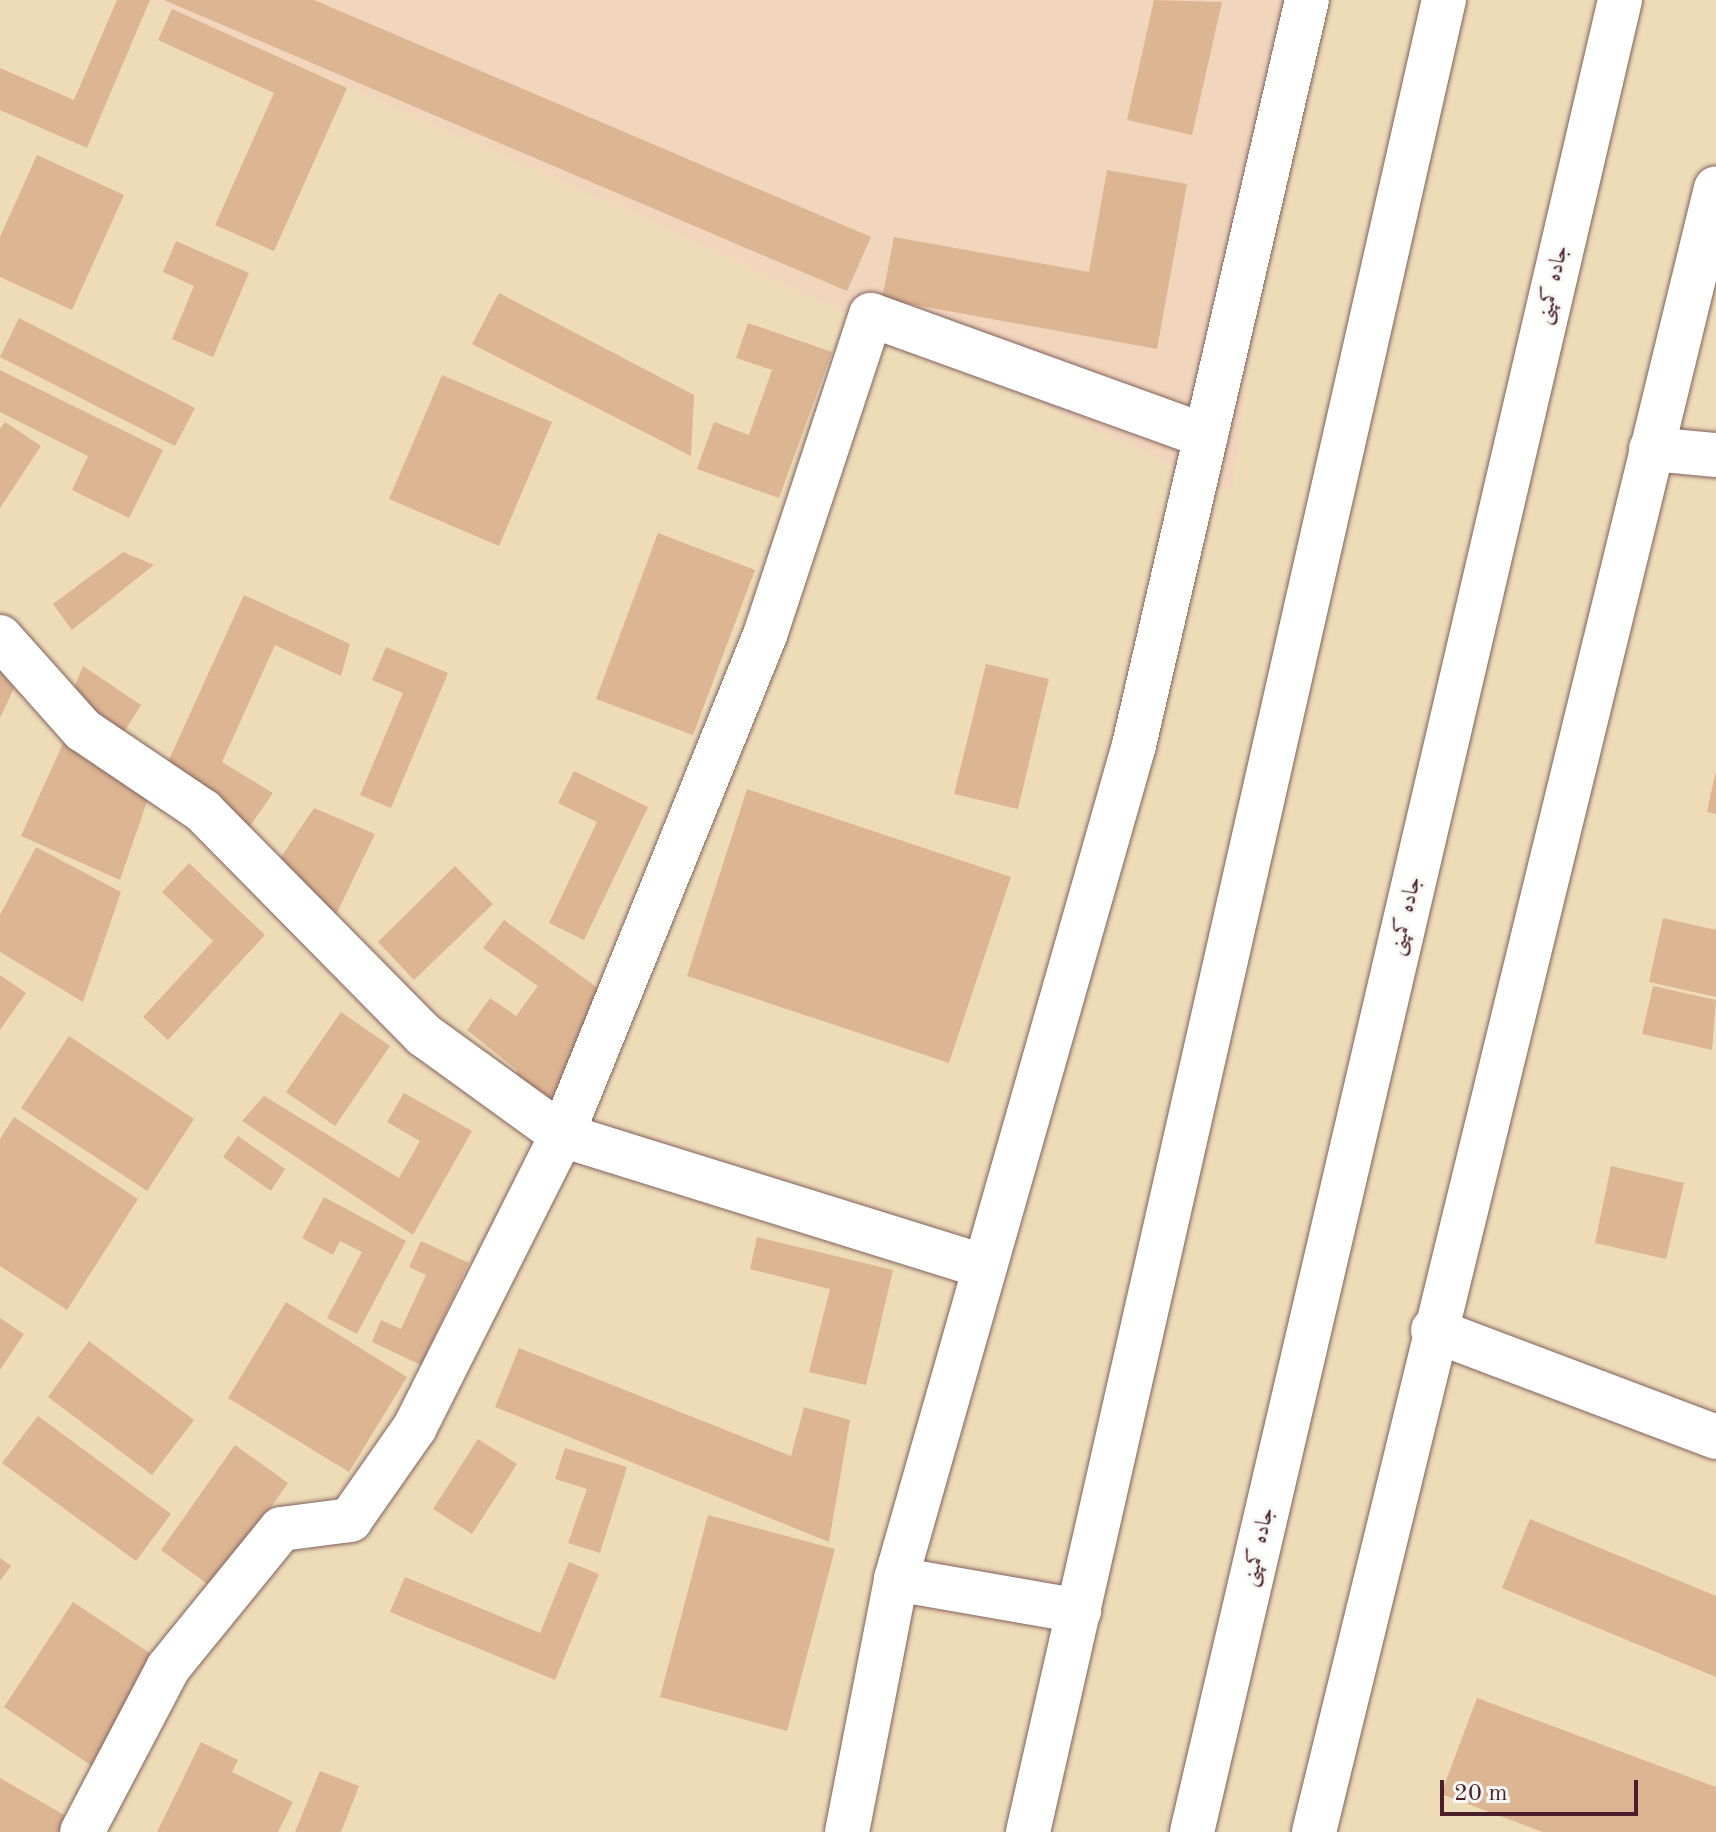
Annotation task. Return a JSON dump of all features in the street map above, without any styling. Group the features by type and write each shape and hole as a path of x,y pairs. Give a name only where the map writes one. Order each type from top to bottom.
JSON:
{"main road":[{"path":"847,1832 896,1579 1134,745 1307,0"},
{"path":"1028,1832 1444,0"},
{"name":"جاده کمپنی","path":"1192,1832 1620,0"},
{"path":"1314,1832 1433,1330 1716,188"},
{"path":"82,1832 168,1668 281,1529 350,1520 415,1427 562,1135 765,635 871,315 1206,436"},
{"path":"1651,449 1716,455"},
{"path":"0,637 83,730 203,811 424,1035 562,1135 983,1266"},
{"path":"1433,1330 1716,1437"},
{"path":"896,1579 1079,1611"}],"shaded area":[{"path":"148,0 1297,0 1232,493 597,197"}],"building":[{"path":"117,0 150,0 87,148 0,110 0,68 74,100"},
{"path":"164,0 314,0 871,237 847,291"},
{"path":"1154,0 1222,2 1192,135 1127,120"},
{"path":"172,9 347,88 274,251 215,225 274,93 158,40"},
{"path":"37,155 124,195 72,310 0,277 0,237"},
{"path":"1107,170 1187,184 1157,349 882,299 894,237 1089,272"},
{"path":"176,241 249,273 213,357 172,339 194,286 163,272"},
{"path":"499,293 694,395 691,456 472,344"},
{"path":"19,318 195,408 175,446 0,357"},
{"path":"748,323 832,352 779,498 697,469 714,422 749,435 772,370 736,358"},
{"path":"0,370 163,450 129,518 72,490 88,456 0,412"},
{"path":"442,375 552,422 499,546 389,499"},
{"path":"5,422 41,446 0,508 0,429"},
{"path":"658,533 755,570 693,735 596,699"},
{"path":"123,552 154,565 72,630 53,604"},
{"path":"244,595 350,644 341,676 275,645 222,762 273,793 248,829 168,762"},
{"path":"386,647 448,673 391,808 360,795 403,693 372,680"},
{"path":"986,664 1049,679 1018,809 954,794"},
{"path":"83,666 141,705 122,735 70,698"},
{"path":"0,671 14,688 0,718"},
{"path":"65,739 152,787 120,880 21,836"},
{"path":"574,771 648,807 584,940 549,923 597,822 558,803"},
{"path":"1716,774 1716,814 1707,812"},
{"path":"747,789 1011,877 949,1063 687,976"},
{"path":"314,808 375,834 332,923 277,863"},
{"path":"36,847 121,892 83,1002 0,952 0,915"},
{"path":"189,863 265,935 168,1040 143,1017 213,941 162,892"},
{"path":"455,866 493,904 414,980 378,942"},
{"path":"1663,918 1716,930 1716,997 1649,982"},
{"path":"504,920 610,997 552,1122 515,1101 517,1070 467,1030 490,998 516,1016 538,986 483,948"},
{"path":"0,975 26,993 0,1030"},
{"path":"1653,986 1716,1000 1712,1050 1642,1034"},
{"path":"341,1012 390,1046 335,1126 286,1092"},
{"path":"69,1036 194,1119 147,1191 21,1108"},
{"path":"404,1093 472,1131 413,1235 242,1121 264,1096 399,1178 420,1141 387,1122"},
{"path":"14,1117 138,1199 67,1310 0,1266 0,1139"},
{"path":"238,1136 285,1169 271,1191 223,1157"},
{"path":"1611,1166 1684,1183 1666,1259 1595,1243"},
{"path":"324,1197 406,1241 357,1334 327,1318 362,1252 340,1241 333,1255 302,1238"},
{"path":"757,1237 893,1270 866,1385 809,1372 830,1289 750,1269"},
{"path":"421,1241 469,1263 421,1365 372,1342 381,1320 401,1329 426,1275 409,1267"},
{"path":"286,1302 407,1377 349,1472 228,1398"},
{"path":"0,1318 24,1334 0,1370"},
{"path":"89,1341 194,1420 152,1475 48,1397"},
{"path":"519,1348 791,1456 804,1407 850,1420 829,1542 495,1407"},
{"path":"38,1416 171,1514 136,1561 2,1463"},
{"path":"478,1439 517,1464 472,1534 433,1509"},
{"path":"235,1445 288,1483 213,1588 161,1550"},
{"path":"565,1448 627,1467 600,1553 568,1543 587,1489 555,1479"},
{"path":"708,1515 835,1549 787,1731 660,1697"},
{"path":"1530,1519 1716,1596 1716,1677 1502,1588"},
{"path":"0,1558 11,1566 0,1581"},
{"path":"569,1562 599,1574 555,1680 390,1612 405,1577 540,1633"},
{"path":"73,1602 162,1661 92,1766 4,1707"},
{"path":"1477,1698 1716,1787 1716,1832 1543,1832 1441,1794"},
{"path":"201,1742 238,1760 232,1772 293,1802 278,1832 157,1832"},
{"path":"320,1771 359,1786 341,1832 295,1832"},
{"path":"0,1778 73,1820 66,1832 0,1832"}]}
